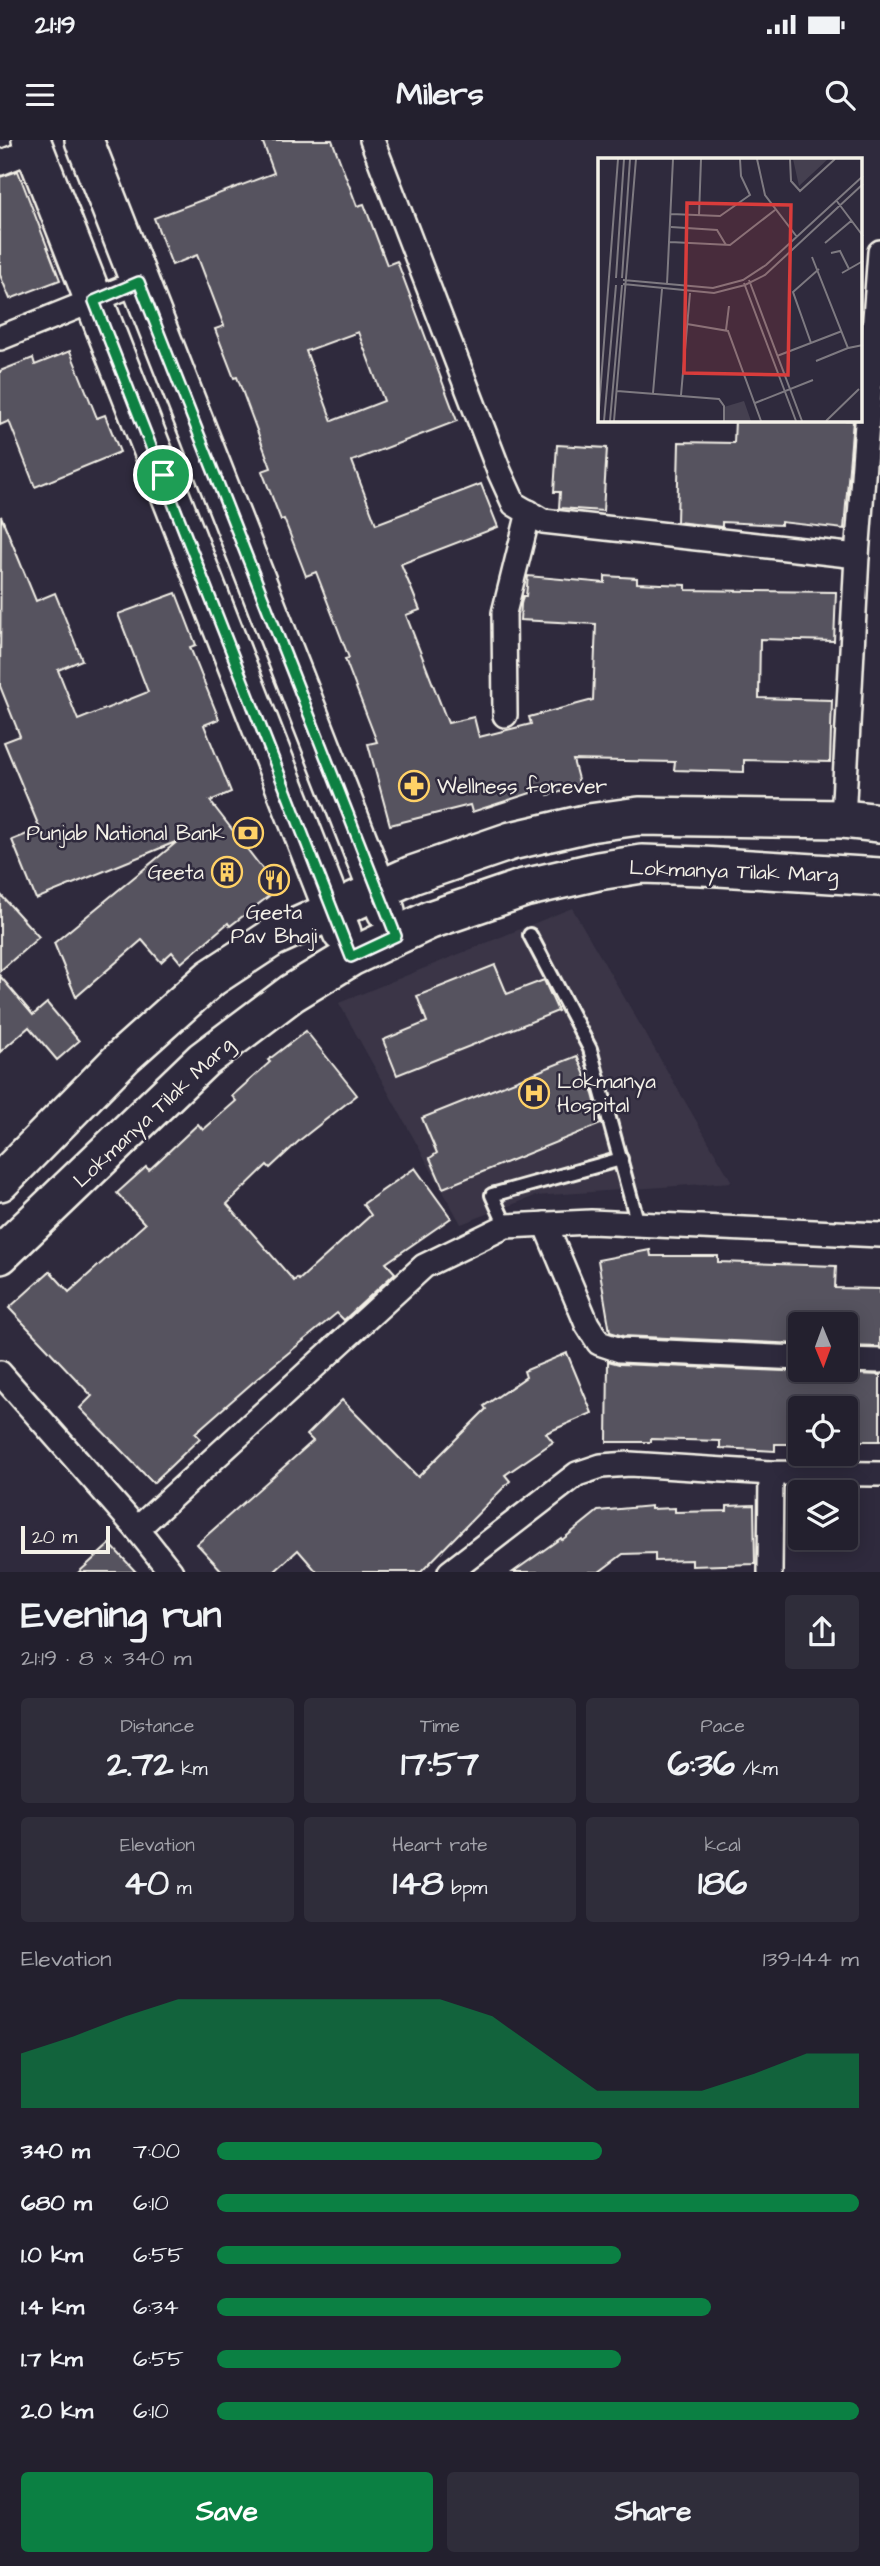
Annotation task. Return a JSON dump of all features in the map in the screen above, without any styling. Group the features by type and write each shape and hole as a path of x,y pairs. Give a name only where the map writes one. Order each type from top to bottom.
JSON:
{"main road":[{"path":"84,140 396,936"},
{"path":"33,145 351,957"},
{"path":"0,1182 125,1055 211,978 272,938 412,875 511,841 589,823 639,816 843,819 880,823"},
{"name":"Lokmanya Tilak Marg","path":"0,1255 204,1060 292,993 351,957 430,920 524,888 598,870 642,864 880,877"}],"street":[{"path":"372,140 514,504 543,521 857,556"},
{"path":"0,163 33,145"},
{"path":"843,819 857,556 880,252"},
{"path":"0,338 139,282"},
{"path":"505,715 504,613 529,512"},
{"path":"137,1529 424,1266 506,1226 591,1222 880,1235"},
{"path":"545,1224 587,1324 599,1343 620,1350 788,1357"},
{"path":"858,1360 880,1361"},
{"path":"0,1373 172,1572"},
{"path":"450,1572 577,1474 601,1466 630,1464 771,1473 880,1474"},
{"path":"769,1572 771,1473"}],"lane":[{"path":"530,935 590,1049 638,1224"},
{"path":"506,1226 492,1195 621,1159"}],"shaded area":[{"name":"Lokmanya Hospital","path":"572,908 732,1182 535,1196 461,1224 339,1003"}],"building":[{"path":"262,140 332,140 357,206 364,204 387,265 397,261 457,421 352,461 376,524 481,484 498,527 401,564 420,610 406,615 448,723 474,717 479,737 531,724 529,717 593,700 596,624 520,620 528,576 605,583 605,576 637,578 637,583 686,585 686,590 836,592 834,641 760,639 759,698 832,700 830,762 744,760 744,772 674,770 675,762 573,760 580,787 548,795 546,788 472,812 470,805 390,825 368,744 377,742 345,659 349,658 316,572 306,576 262,471 271,468 237,377 234,378 215,329 224,326 197,255 172,265 154,218 274,173","holes":["358,332 384,401 332,421 306,351"]},
{"path":"18,171 60,280 10,299 0,275 0,177"},
{"path":"70,351 97,418 105,415 120,452 35,487 9,421 0,425 0,371 33,358 35,365"},
{"path":"735,422 853,422 844,529 781,522 781,525 722,522 722,527 677,522 679,442 734,443"},
{"path":"557,445 607,448 603,511 559,508 560,492 554,492"},
{"path":"1,516 36,601 55,593 82,660 58,670 78,720 148,692 118,614 176,593 196,645 190,647 219,719 204,725 231,792 210,801 278,889 230,926 228,923 181,963 172,952 161,962 142,940 76,997 54,943 178,841 36,899 12,840 40,829 4,742 20,736 0,686"},
{"path":"0,894 39,937 0,971"},
{"path":"495,965 507,994 544,980 558,1011 397,1075 383,1040 427,1022 417,996"},
{"path":"0,976 33,1015 47,1003 79,1041 57,1060 29,1027 0,1052"},
{"path":"306,1031 357,1095 300,1140 270,1168 267,1165 227,1204 294,1281 297,1278 299,1280 371,1215 363,1204 415,1168 451,1218 386,1263 395,1273 344,1320 337,1313 259,1377 195,1433 200,1438 153,1483 80,1408 92,1396 9,1308 50,1271 69,1292 145,1224 117,1193 146,1167 149,1170 198,1124 203,1130 236,1101 232,1096 270,1062 268,1060"},
{"path":"577,1056 593,1094 601,1124 443,1188 430,1158 437,1153 422,1118"},
{"path":"650,1250 651,1256 718,1256 718,1262 836,1266 835,1288 880,1289 880,1347 858,1346 858,1312 788,1312 788,1343 623,1336 610,1332 598,1260"},
{"path":"567,1353 592,1413 546,1433 553,1442 505,1475 510,1481 421,1572 317,1572 298,1550 274,1572 223,1572 197,1544 313,1441 307,1435 342,1400 418,1477 486,1409 484,1406 526,1377 524,1371"},
{"path":"608,1361 619,1364 788,1371 788,1382 858,1382 858,1374 880,1375 880,1441 858,1441 858,1396 788,1396 788,1444 775,1444 775,1451 720,1448 720,1441 651,1439 651,1442 607,1442"},
{"path":"754,1505 755,1564 692,1566 692,1560 655,1561 655,1553 623,1554 599,1572 513,1572 561,1538 562,1540 598,1511 651,1506 651,1509 675,1508 675,1512 727,1511 727,1506"},
{"path":"110,1544 136,1572 79,1572"}],"place":[{"name":"Wellness forever","path":"414,786"},
{"name":"Punjab National Bank","path":"248,833"},
{"name":"Geeta","path":"227,872"},
{"name":"Geeta Pav Bhaji","path":"274,880"},
{"name":"Lokmanya Hospital","path":"534,1093"}],"route":[{"path":"139,282 396,936 351,957 231,650 163,475 94,301 139,282"}]}
